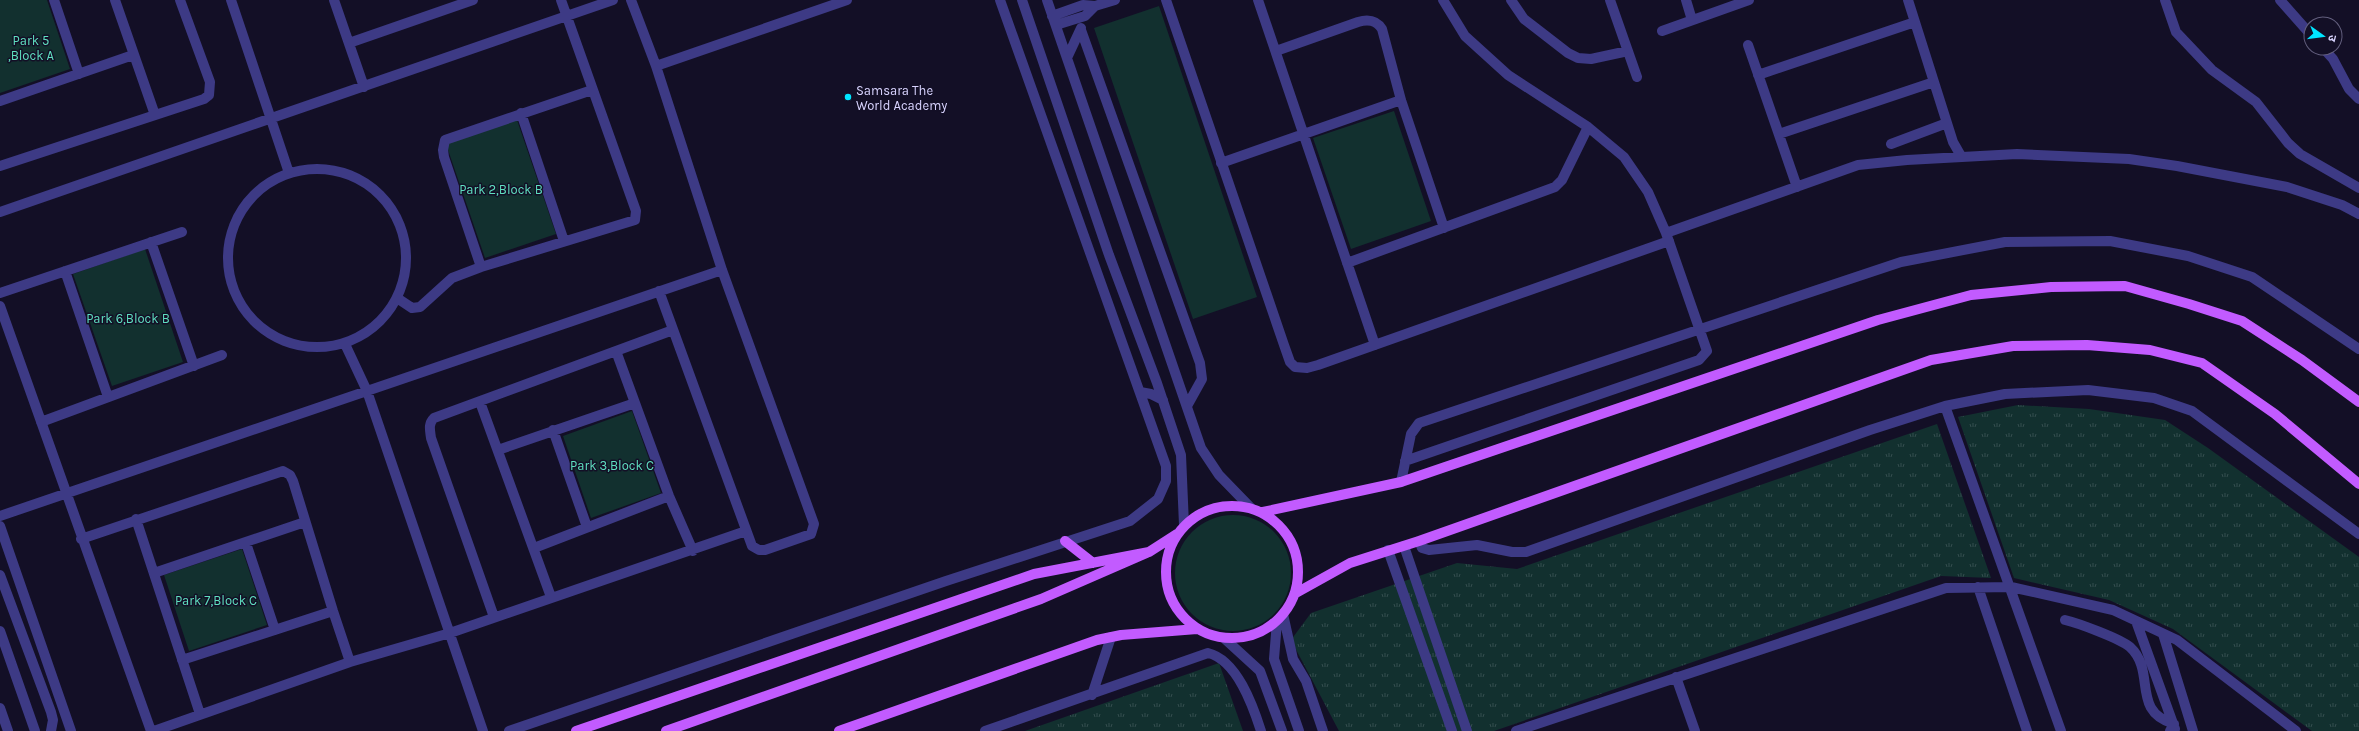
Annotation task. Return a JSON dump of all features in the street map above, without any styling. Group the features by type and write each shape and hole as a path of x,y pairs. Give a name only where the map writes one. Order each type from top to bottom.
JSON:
{"main road":[{"path":"1263,512 1401,482 1878,320 1970,295 2051,287 2125,286 2242,321 2302,360 2359,402"},
{"path":"1296,593 1350,563 1419,541 1931,360 2013,346 2087,345 2150,350 2202,363 2275,414 2359,484"},
{"path":"666,731 1041,599 1149,552 1177,534 1184,526 1206,511 1217,507 1236,505 1263,512 1288,535 1298,558 1299,576 1296,593 1280,618 1257,634 1225,639 1197,629 1186,620 1173,603 1167,585 1168,556 1177,534"},
{"path":"1065,541 1093,563"},
{"path":"576,731 1034,574 1149,552"},
{"path":"839,731 1111,637 1197,629"}],"street":[{"path":"54,0 79,74"},
{"path":"115,0 155,115"},
{"path":"0,166 204,99 208,95 210,82 180,0"},
{"path":"231,0 289,173"},
{"path":"334,0 364,87"},
{"path":"349,44 473,0"},
{"path":"397,298 412,308 420,307 452,278 481,267 635,220 637,216 561,0"},
{"path":"0,212 271,120 613,0"},
{"path":"631,0 656,66 722,270 814,524 811,534 765,550 759,550 752,546 659,291"},
{"path":"656,66 847,0"},
{"path":"509,731 1065,541 1135,519 1158,499 1164,489 1168,474 1166,466 1000,0"},
{"path":"1022,0 1109,255 1163,400 1181,455 1184,526"},
{"path":"1047,0 1201,448 1219,475 1251,508"},
{"path":"1054,20 1084,16 1095,6 1115,0"},
{"path":"1166,0 1290,362 1294,367 1307,368 1375,345 1858,165 1960,156 2017,154 2129,159 2287,187 2342,205 2359,214"},
{"path":"1258,0 1375,345"},
{"path":"1405,461 1699,360 1707,351 1668,237 1648,192 1624,157 1588,128 1508,75 1465,36 1443,0"},
{"path":"1511,0 1524,19 1568,53 1578,58 1591,59 1628,51"},
{"path":"1610,0 1637,77"},
{"path":"1686,0 1692,20"},
{"path":"1662,31 1749,0"},
{"path":"1908,0 1947,123 1960,156"},
{"path":"2164,0 2176,32 2212,70 2256,102 2288,143 2300,154 2359,188"},
{"path":"2280,0 2303,26"},
{"path":"1054,20 1075,2 1095,6"},
{"path":"1067,58 1081,30 1084,16"},
{"path":"1276,51 1358,22 1372,21 1382,28 1401,100 1444,228"},
{"path":"1758,75 1915,22"},
{"path":"1081,30 1200,362 1202,379 1187,406"},
{"path":"1748,45 1797,187"},
{"path":"0,101 134,54"},
{"path":"2330,56 2349,89 2359,100"},
{"path":"1779,134 1934,82"},
{"path":"481,267 444,157 443,145 450,137 592,90"},
{"path":"1221,163 1401,100"},
{"path":"521,113 564,241"},
{"path":"1891,144 1947,123"},
{"path":"1347,263 1558,185 1588,128"},
{"path":"315,168 341,172 365,182 385,199 399,221 406,247 406,273 397,298 376,326 345,344 317,348 290,344 265,331 245,311 232,287 228,259 232,231 245,206 264,186 289,173 315,168"},
{"path":"0,293 182,232"},
{"path":"1401,482 1411,434 1419,423 1901,262 2005,242 2110,241 2188,256 2252,277 2359,349"},
{"path":"151,242 194,366"},
{"path":"0,516 66,492 722,270"},
{"path":"66,271 108,397"},
{"path":"0,306 66,492 81,539 151,731"},
{"path":"494,617 431,438 429,425 434,418 673,330"},
{"path":"345,344 367,391 484,731"},
{"path":"616,351 669,496 693,551"},
{"path":"41,422 222,355"},
{"path":"1419,541 1422,548 1429,550 1476,545 1512,552 1526,552 1945,406 2005,394 2088,390 2164,400 2202,416 2359,534"},
{"path":"1140,392 1151,394 1163,400"},
{"path":"480,402 551,597"},
{"path":"498,450 635,403"},
{"path":"1945,406 2011,587 2061,731"},
{"path":"554,430 587,527"},
{"path":"81,539 136,519 283,471 290,475 293,481 350,662"},
{"path":"534,548 669,496"},
{"path":"136,519 200,714"},
{"path":"154,573 305,522"},
{"path":"0,526 71,731"},
{"path":"154,731 350,662 450,633 551,597 693,551 746,531"},
{"path":"246,543 275,630"},
{"path":"1404,546 1467,731"},
{"path":"1388,550 1452,731"},
{"path":"0,576 54,720 51,731"},
{"path":"1978,587 2027,731"},
{"path":"1516,731 1541,727 1676,677 1946,588 2011,587 2113,610 2177,640 2296,731"},
{"path":"182,660 333,611"},
{"path":"1280,618 1274,659 1299,731"},
{"path":"1280,618 1293,659 1306,681 1323,731"},
{"path":"2065,620 2082,624 2130,647 2141,664 2151,710 2160,720 2173,729"},
{"path":"2136,621 2173,729"},
{"path":"0,631 35,731"},
{"path":"2163,634 2193,731"},
{"path":"1092,695 1111,637"},
{"path":"1225,639 1260,671 1282,731"},
{"path":"985,731 1092,695 1208,653 1221,659 1240,681 1254,708 1261,731"},
{"path":"1676,677 1693,730"},
{"path":"0,708 8,731"}],"green space":[{"name":"Park 5 ,Block A","path":"0,0 47,0 70,69 0,93"},
{"path":"1159,6 1257,297 1193,319 1094,28"},
{"path":"1394,111 1431,221 1351,249 1313,138"},
{"name":"Park 2,Block B","path":"517,120 556,234 485,258 446,144"},
{"name":"Park 6,Block B","path":"145,249 183,362 112,386 73,274"},
{"path":"2018,405 2089,409 2165,420 2208,448 2359,557 2359,731 2312,731 2173,629 2109,600 2014,578 1958,417"},
{"name":"Park 3,Block C","path":"632,411 661,493 591,518 563,436"},
{"path":"1937,424 1991,578 1941,576 1494,731 1339,731 1291,640 1311,613 1457,563 1517,569"},
{"path":"1233,515 1255,519 1274,532 1287,551 1291,573 1287,595 1274,614 1255,627 1233,631 1211,627 1192,614 1179,595 1175,573 1179,551 1192,532 1211,519"},
{"name":"Park 7,Block C","path":"242,549 267,625 189,651 164,575"},
{"path":"1219,663 1243,731 1025,731"}],"place":[{"name":"Samsara The World Academy","path":"848,97"}]}
